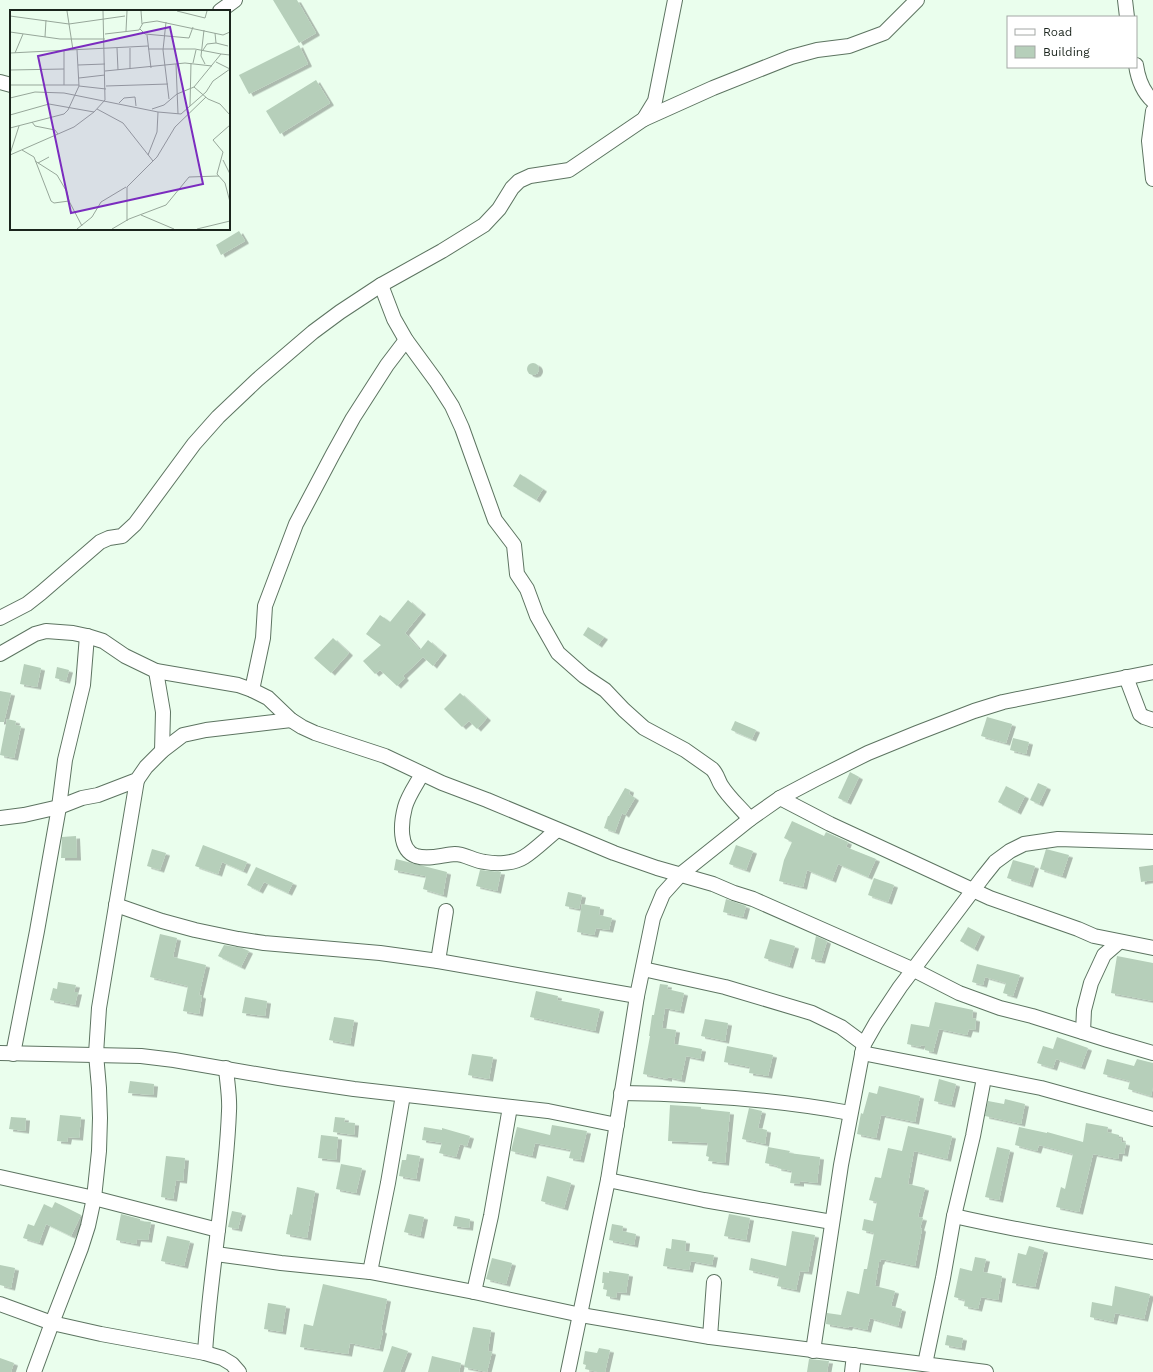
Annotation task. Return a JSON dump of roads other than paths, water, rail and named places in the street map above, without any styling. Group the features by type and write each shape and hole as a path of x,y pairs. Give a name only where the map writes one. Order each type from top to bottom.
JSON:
{"street":[{"path":"221,10 235,0"},
{"path":"644,119 655,101 675,0"},
{"path":"0,618 27,604 41,594 100,542 109,538 122,536 130,529 143,515 194,444 218,417 257,380 313,332 381,285 442,251 484,225 499,209 512,188 519,181 530,176 568,170 644,119 713,88 791,57 817,50 849,46 884,33 917,0"},
{"path":"1125,0 1127,16"},
{"path":"1137,68 1141,84 1148,96 1153,101"},
{"path":"0,82 10,85"},
{"path":"1153,111 1149,142 1153,179"},
{"path":"381,285 394,319 406,340 436,381 458,420 495,520 514,545 517,574 527,589 537,616 558,653 584,676 605,690 644,728 685,750 712,769 730,797 750,819"},
{"path":"252,690 263,638 265,606 296,524 332,454 353,418 387,365 406,340"},
{"path":"0,654 35,634 46,631 73,633 103,641 125,656 156,671 238,685 268,698 291,720 315,733 385,756 422,774 614,853 657,868 713,884 753,899 914,970 959,993 1000,1008 1032,1016 1153,1053"},
{"path":"88,636 83,686 68,747 37,931 7,1053 141,1056 226,1068 304,1082 403,1095 548,1111 617,1125"},
{"path":"156,671 163,712 162,751"},
{"path":"568,1372 608,1180 642,969 650,930 663,894 681,874 750,819 780,798 816,778 868,753 974,711 1018,699 1153,672"},
{"path":"1126,677 1140,714 1153,720"},
{"path":"34,1372 81,1248 88,1226 94,1198 99,1151 100,1118 100,1088 96,1054 99,1008 137,780 146,766 162,751 183,735 206,730 291,720"},
{"path":"422,774 408,801 404,817 402,837 404,845 408,852 412,855 430,858 454,854 485,862 511,861 523,858 557,830"},
{"path":"0,818 24,815 59,807 82,798 98,795 137,780"},
{"path":"780,798 830,824 973,891 1094,936 1153,948"},
{"path":"813,1351 850,1113 863,1049 876,1023 900,987 995,862 1010,851 1024,844 1058,839 1153,842"},
{"path":"116,905 182,926 238,939 264,943 380,953 438,961 637,996"},
{"path":"438,961 446,911"},
{"path":"1084,1032 1084,1010 1091,983 1104,955 1120,942"},
{"path":"642,969 725,987 812,1013 841,1027 863,1049 984,1078 1041,1088 1153,1118"},
{"path":"205,1353 223,1185 229,1110 226,1068"},
{"path":"925,1364 954,1216 973,1136 984,1078"},
{"path":"621,1093 770,1101 820,1107 850,1113"},
{"path":"370,1272 388,1183 403,1095"},
{"path":"474,1292 491,1216 510,1107"},
{"path":"0,1177 94,1198 218,1230"},
{"path":"608,1180 704,1200 832,1222"},
{"path":"954,1216 1059,1238 1153,1252"},
{"path":"216,1254 281,1263 370,1272 581,1315 710,1337 986,1372"},
{"path":"710,1337 714,1282"},
{"path":"0,1304 52,1322 101,1334 205,1353 222,1358 232,1364 239,1372"},
{"path":"852,1372 854,1355"}]}
